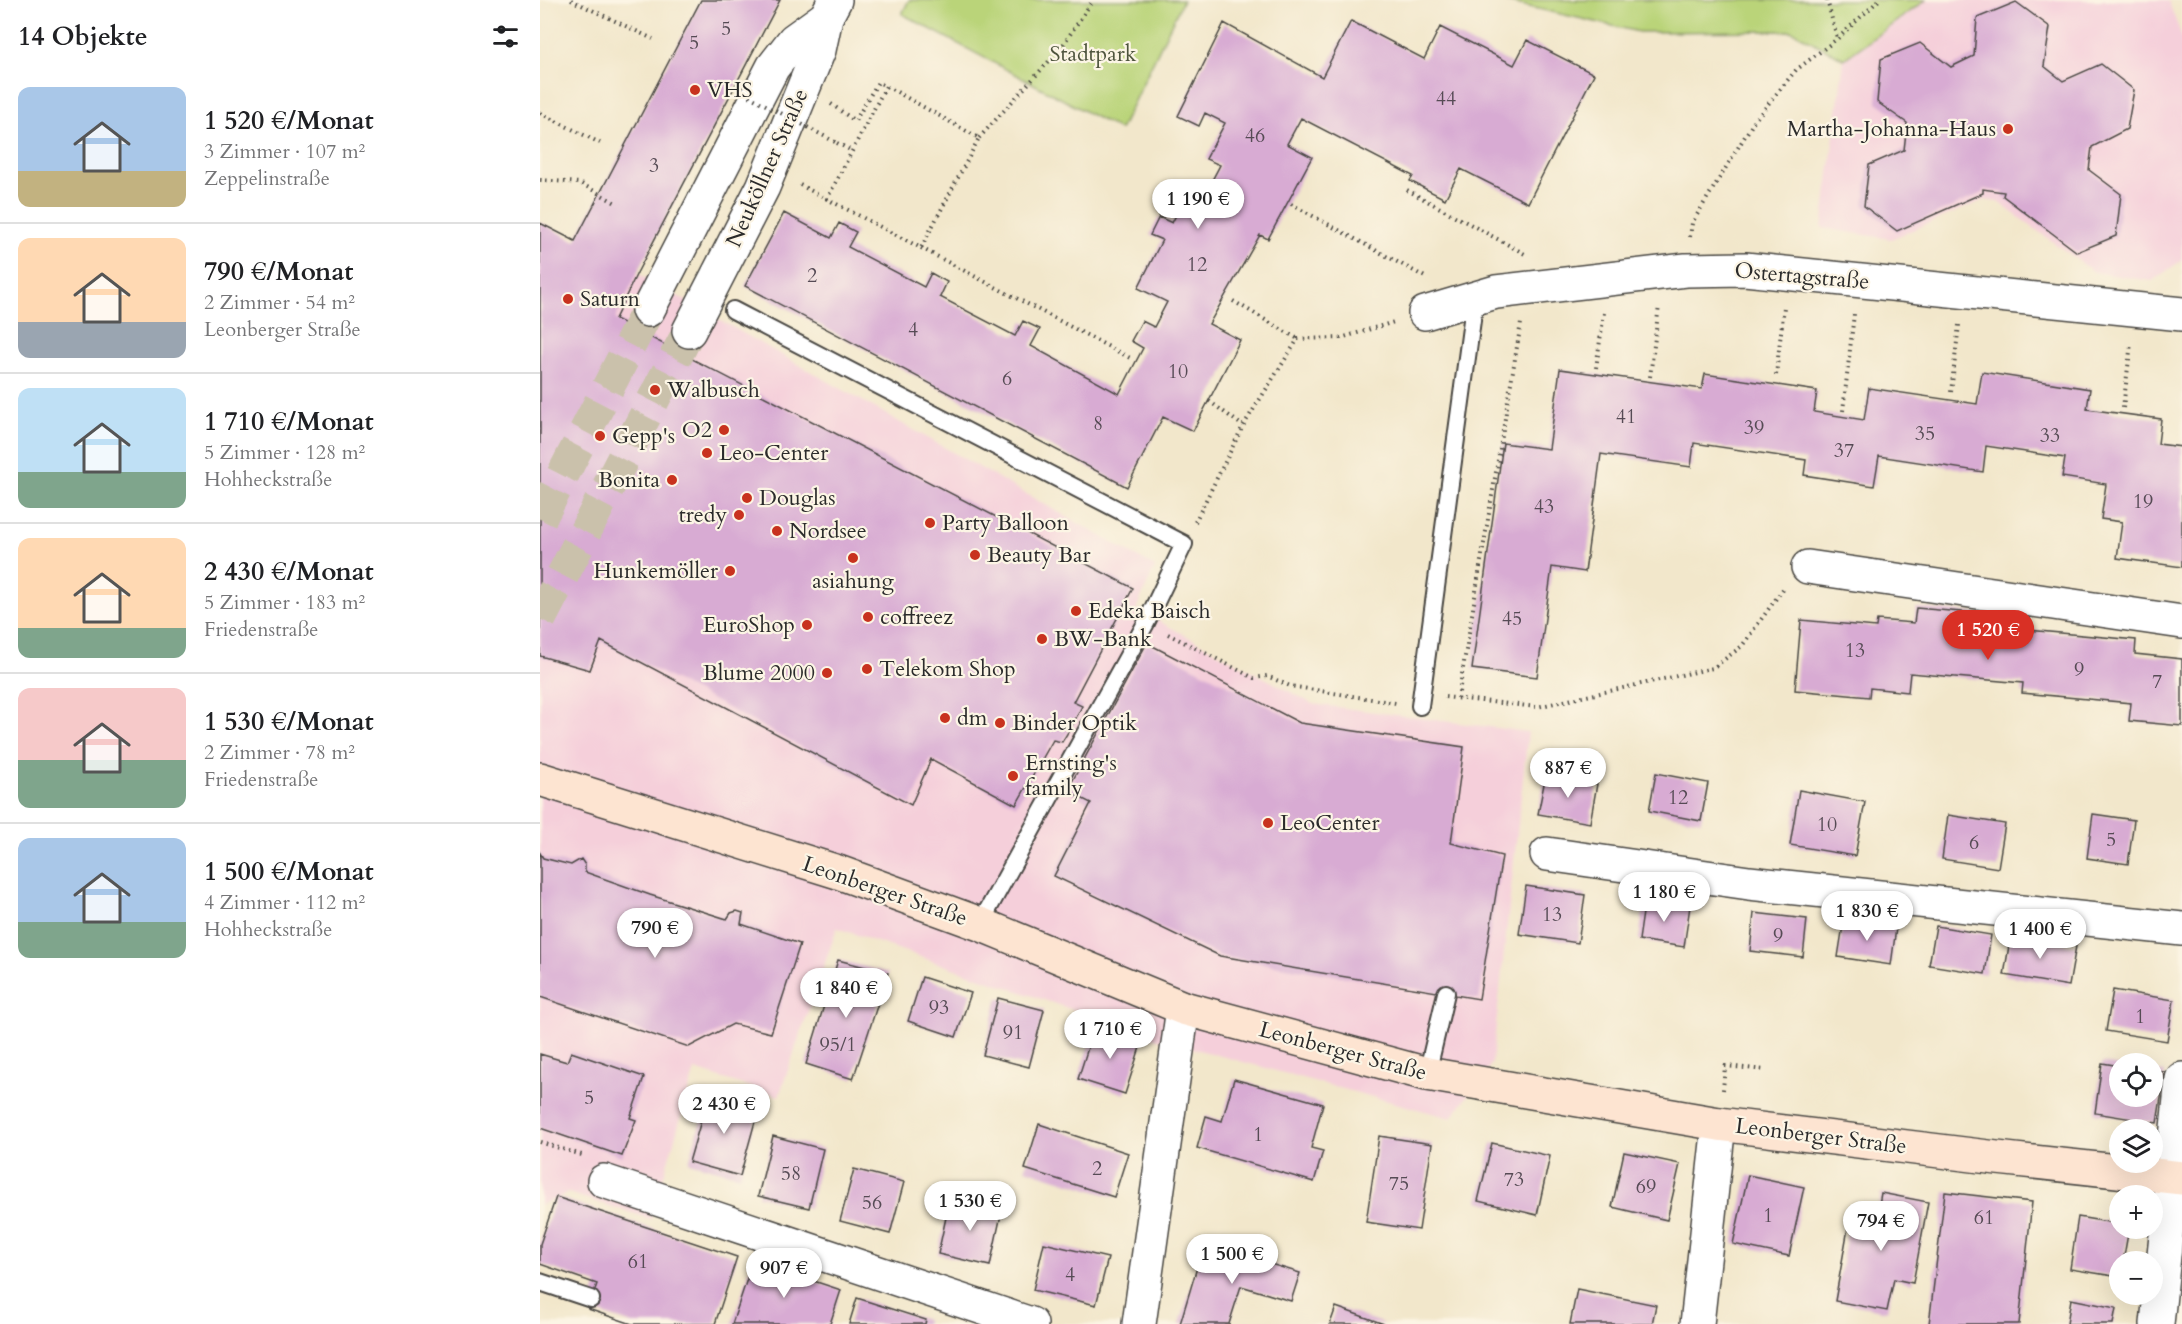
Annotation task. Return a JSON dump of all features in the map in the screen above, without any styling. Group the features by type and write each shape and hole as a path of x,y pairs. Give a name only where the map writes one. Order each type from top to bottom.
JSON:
{"street":[{"name":"Neuköllner Straße","path":"831,8 819,50 763,186 693,323 652,302 772,67 794,40 831,8"},
{"name":"Ostertagstraße","path":"1425,313 1496,292 1675,271 1745,269 2182,314"},
{"path":"1808,567 2182,622"},
{"name":"Leonberger Straße","path":"540,778 838,872 980,924 1183,1008 1427,1074 1719,1124 2177,1178"},
{"path":"1547,854 1749,884 2182,929"},
{"path":"1139,1324 1183,1008"},
{"path":"2157,1324 2177,1178 2182,1079"},
{"path":"1696,1324 1719,1124"},
{"path":"604,1181 1030,1324"}],"lane":[{"path":"1420,706 1471,299"},
{"path":"733,310 1184,544 1146,622 980,924"},
{"path":"1427,1074 1446,993"},
{"path":"540,1282 591,1299"}],"path":[{"path":"571,0 653,39"},
{"path":"921,248 979,138 1061,48 1093,0"},
{"path":"1827,0 1837,39"},
{"path":"1650,376 1675,271 1692,223 1755,120 1796,70 1837,39 1879,0"},
{"path":"855,121 878,82 979,138"},
{"path":"886,86 828,199 1131,359"},
{"path":"749,96 852,151"},
{"path":"540,113 600,144"},
{"path":"540,180 580,183 616,203"},
{"path":"1407,189 1527,255"},
{"path":"1291,204 1471,299"},
{"path":"1776,375 1787,273"},
{"path":"1596,368 1608,280"},
{"path":"1843,411 1858,280"},
{"path":"1458,698 1527,288"},
{"path":"1951,393 1963,291"},
{"path":"1233,301 1298,339 1341,338 1425,313"},
{"path":"2123,408 2134,309"},
{"path":"1184,544 1243,426 1298,339"},
{"path":"1209,401 1243,426"},
{"path":"1146,622 1254,678 1267,676 1290,686 1420,706 1436,696 1537,707 1713,668 1742,646 1790,581 1808,567"},
{"path":"1719,1124 1725,1066 1766,1070"},
{"path":"540,1142 593,1158 604,1181"}],"shaded area":[{"name":"Martha-Johanna-Haus","path":"1926,0 2168,0 2182,37 2182,260 2152,281 2094,272 1998,202 1984,200 1891,239 1822,228 1844,59"},
{"path":"540,222 637,273 1155,567 1136,609 1313,704 1528,732 1492,1063 1451,1118 1154,1038 837,928 779,1096 695,1070 651,1219 568,1193 540,1205"}],"green space":[{"name":"Stadtpark","path":"909,0 1183,0 1120,130 902,14"},
{"path":"1499,0 1926,0 1844,59 1792,31 1639,32"}],"building":[{"name":"Leo-Center","path":"701,0 780,0 615,319 1133,588 1073,702 1082,706 1073,724 1062,742 1053,740 1016,805 931,759 911,805 601,641 590,670 540,656 540,223 575,241"},
{"path":"2016,2 2050,27 2044,66 2063,81 2101,64 2134,90 2127,129 2092,147 2089,170 2121,194 2116,236 2077,252 2003,196 2004,192 1983,189 1983,193 1897,231 1864,206 1869,165 1904,150 1907,123 1877,102 1881,59 1920,43 1951,67 1974,56 1977,18"},
{"path":"1351,21 1424,59 1440,27 1514,65 1527,40 1594,74 1528,203 1461,169 1445,199 1410,181 1413,176 1301,118 1287,144 1312,157 1268,239 1260,235 1209,324 1240,340 1193,431 1163,417 1127,487 745,286 784,213 831,238 839,223 856,232 848,247 924,287 931,273 947,282 940,297 1015,336 1023,321 1040,329 1031,346 1119,394 1143,348 1131,341 1142,321 1154,327 1167,302 1138,288 1162,240 1150,235 1159,217 1172,223 1186,195 1200,203 1220,165 1206,159 1225,123 1205,113 1199,126 1178,116 1224,23 1322,77"},
{"path":"1560,369 1702,389 1705,374 1817,391 1814,412 1864,420 1869,388 1977,404 1982,372 2090,389 2087,409 2161,419 2158,444 2182,447 2182,567 2117,558 2122,522 2101,519 2106,484 2062,477 2065,458 1986,446 1983,472 1879,456 1874,486 1804,475 1806,460 1694,443 1691,467 1601,454 1585,572 1552,567 1537,677 1472,669 1503,443 1549,449"},
{"path":"1916,608 2029,618 2028,630 2136,640 2135,654 2182,659 2182,726 2129,721 2131,703 2022,693 2023,683 1910,673 1908,692 1870,688 1869,697 1795,690 1801,620 1876,627 1877,620 1914,623"},
{"name":"LeoCenter","path":"1147,643 1300,723 1464,747 1451,843 1502,856 1479,999 1220,956 1054,876 1091,803 1067,791"},
{"path":"1656,773 1708,783 1701,821 1649,811"},
{"path":"1546,774 1597,784 1590,823 1538,814"},
{"path":"1799,790 1865,802 1855,856 1790,845"},
{"path":"2093,814 2134,820 2128,864 2087,858"},
{"path":"1948,815 2005,824 1998,868 1942,859"},
{"path":"540,853 543,858 571,865 581,859 585,865 585,872 727,919 731,913 737,911 743,913 741,924 800,944 771,1033 733,1024 689,1047 540,997"},
{"path":"1526,886 1585,895 1578,943 1519,934"},
{"path":"1645,899 1690,906 1684,947 1639,940"},
{"path":"1754,913 1807,919 1803,957 1750,951"},
{"path":"1844,919 1896,928 1891,965 1838,957"},
{"path":"1936,926 1991,935 1985,974 1929,965"},
{"path":"2011,934 2076,946 2069,986 2004,975"},
{"path":"838,960 888,973 853,1079 806,1064"},
{"path":"922,977 971,993 956,1037 908,1021"},
{"path":"2113,990 2174,1000 2167,1041 2106,1031"},
{"path":"998,998 1044,1010 1029,1067 983,1055"},
{"path":"1095,1026 1142,1041 1125,1094 1078,1079"},
{"path":"571,1052 644,1077 630,1118 636,1120 622,1156 540,1128 540,1054 567,1062"},
{"path":"2102,1063 2109,1064 2109,1107 2160,1107 2158,1119 2132,1119 2095,1113"},
{"path":"1234,1079 1323,1104 1311,1148 1323,1151 1314,1182 1197,1148 1206,1116 1222,1121"},
{"path":"709,1093 759,1107 740,1176 689,1162"},
{"path":"1039,1124 1128,1153 1114,1197 1025,1169"},
{"path":"773,1136 823,1149 809,1208 758,1196"},
{"path":"1379,1136 1432,1144 1419,1230 1366,1222"},
{"path":"1492,1143 1550,1156 1537,1215 1478,1201"},
{"path":"1624,1152 1680,1164 1667,1220 1612,1207"},
{"path":"854,1169 904,1182 890,1234 840,1221"},
{"path":"1748,1175 1804,1187 1789,1256 1733,1244"},
{"path":"1945,1192 2032,1202 2019,1324 1929,1324"},
{"path":"1881,1193 1928,1202 1913,1283 1894,1279 1887,1311 1835,1301 1850,1217 1876,1222"},
{"path":"556,1197 737,1257 715,1324 632,1324 588,1309 597,1284 540,1264 540,1244"},
{"path":"950,1199 1002,1210 990,1266 938,1254"},
{"path":"2078,1217 2109,1222 2109,1239 2127,1239 2125,1251 2109,1251 2109,1275 2070,1269"},
{"path":"1044,1243 1108,1258 1096,1305 1033,1290"},
{"path":"1204,1244 1300,1273 1291,1301 1241,1286 1229,1324 1180,1324"},
{"path":"753,1261 841,1290 830,1324 732,1324"},
{"path":"1577,1289 1656,1305 1652,1324 1570,1324"},
{"path":"857,1298 926,1320 925,1324 849,1324"},
{"path":"2071,1299 2116,1308 2113,1324 2067,1324"},
{"path":"1336,1307 1384,1324 1330,1324"}],"tunnel":[{"path":"540,519 648,310"},
{"path":"540,619 689,331"}],"place":[{"name":"VHS","path":"695,90"},
{"name":"Martha-Johanna-Haus","path":"2008,129"},
{"name":"Saturn","path":"568,299"},
{"name":"Walbusch","path":"655,390"},
{"name":"O2","path":"724,430"},
{"name":"Gepp's","path":"600,436"},
{"name":"Leo-Center","path":"707,453"},
{"name":"Bonita","path":"672,480"},
{"name":"Douglas","path":"747,498"},
{"name":"tredy","path":"739,515"},
{"name":"Party Balloon","path":"930,523"},
{"name":"Nordsee","path":"777,531"},
{"name":"Beauty Bar","path":"975,555"},
{"name":"asiahung","path":"853,558"},
{"name":"Hunkemöller","path":"730,571"},
{"name":"Edeka Baisch","path":"1076,611"},
{"name":"coffreez","path":"868,617"},
{"name":"EuroShop","path":"807,625"},
{"name":"BW-Bank","path":"1042,639"},
{"name":"Telekom Shop","path":"867,669"},
{"name":"Blume 2000","path":"827,673"},
{"name":"dm","path":"945,718"},
{"name":"Binder Optik","path":"1000,723"},
{"name":"Ernsting's family","path":"1013,776"},
{"name":"LeoCenter","path":"1268,823"}]}
